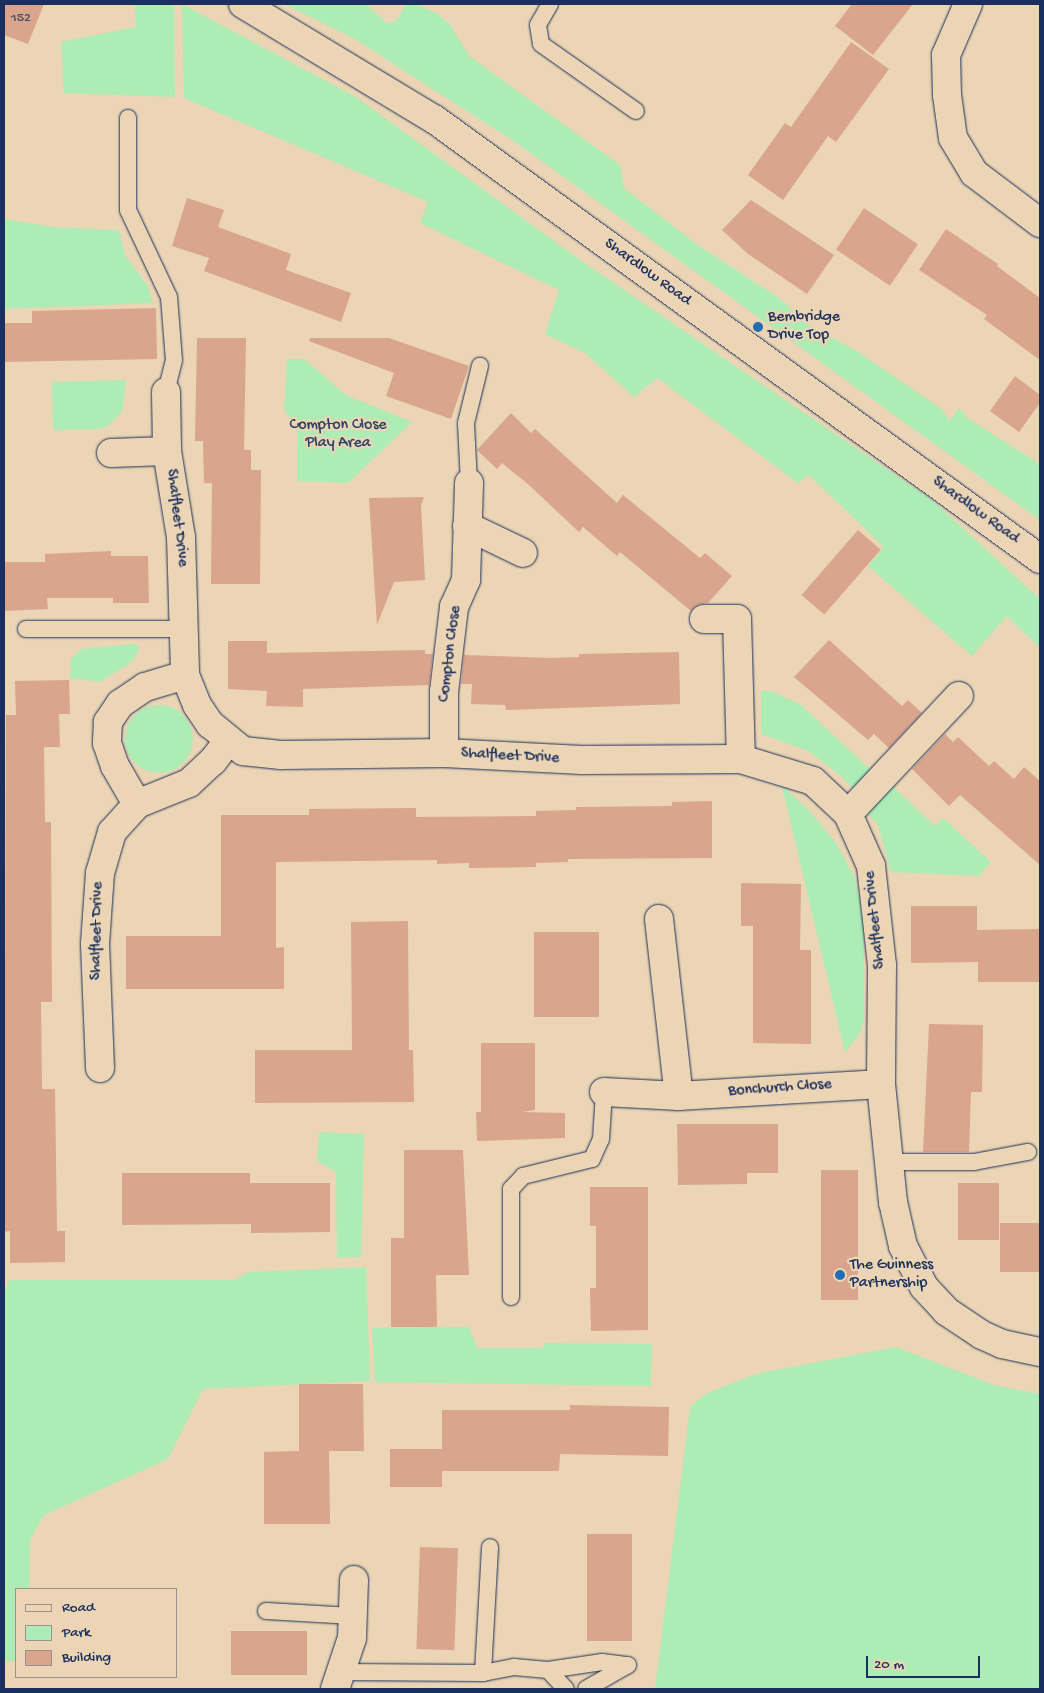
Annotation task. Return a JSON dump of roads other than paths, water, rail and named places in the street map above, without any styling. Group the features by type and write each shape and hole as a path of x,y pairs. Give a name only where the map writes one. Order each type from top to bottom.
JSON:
{"street":[{"name":"Shardlow Road","path":"242,4 434,119 1040,559"},
{"path":"968,4 946,54 947,95 952,138 974,174 1040,224"},
{"name":"Shalfleet Drive","path":"166,392 167,451 181,537 185,675 197,704 210,724 243,751 261,755 444,754 582,760 741,759 812,782 848,814 871,866 880,940 881,1084 890,1162 892,1202 903,1246 924,1287 946,1311 982,1335 1002,1344 1040,1352"},
{"name":"Shalfleet Drive","path":"111,453 167,451"},
{"name":"Compton Close","path":"444,754 444,692 450,636 454,607 466,580 469,483"},
{"path":"468,526 523,553"},
{"path":"704,619 737,619 741,759"},
{"path":"137,804 115,766 107,743 108,722 120,704 146,687 185,675"},
{"path":"848,814 959,696"},
{"name":"Shalfleet Drive","path":"100,1068 96,944 100,873 112,832 137,804 189,783 213,761 229,740"},
{"path":"659,920 679,1096"},
{"name":"Bonchurch Close","path":"604,1092 679,1096 881,1084"},
{"path":"338,1681 352,1638 354,1580"}],"lane":[{"path":"550,4 538,25 541,44 636,110"},
{"name":"Shalfleet Drive","path":"128,118 128,210 169,297 174,360 166,392"},
{"path":"469,483 466,423 480,366"},
{"path":"26,629 184,629"},
{"path":"511,1297 511,1189 523,1176 592,1159 600,1139 604,1092"},
{"path":"890,1162 974,1162 1028,1152"},
{"path":"483,1673 490,1546"},
{"path":"266,1611 353,1616"},
{"path":"338,1681 483,1673 514,1667 548,1670 602,1662 628,1665 586,1689"},
{"path":"548,1670 566,1689"}],"place":[{"name":"Bembridge Drive Top","path":"758,327"},
{"name":"The Guinness Partnership","path":"840,1275"}],"park label":[{"name":"Compton Close Play Area","path":"338,435"}]}
